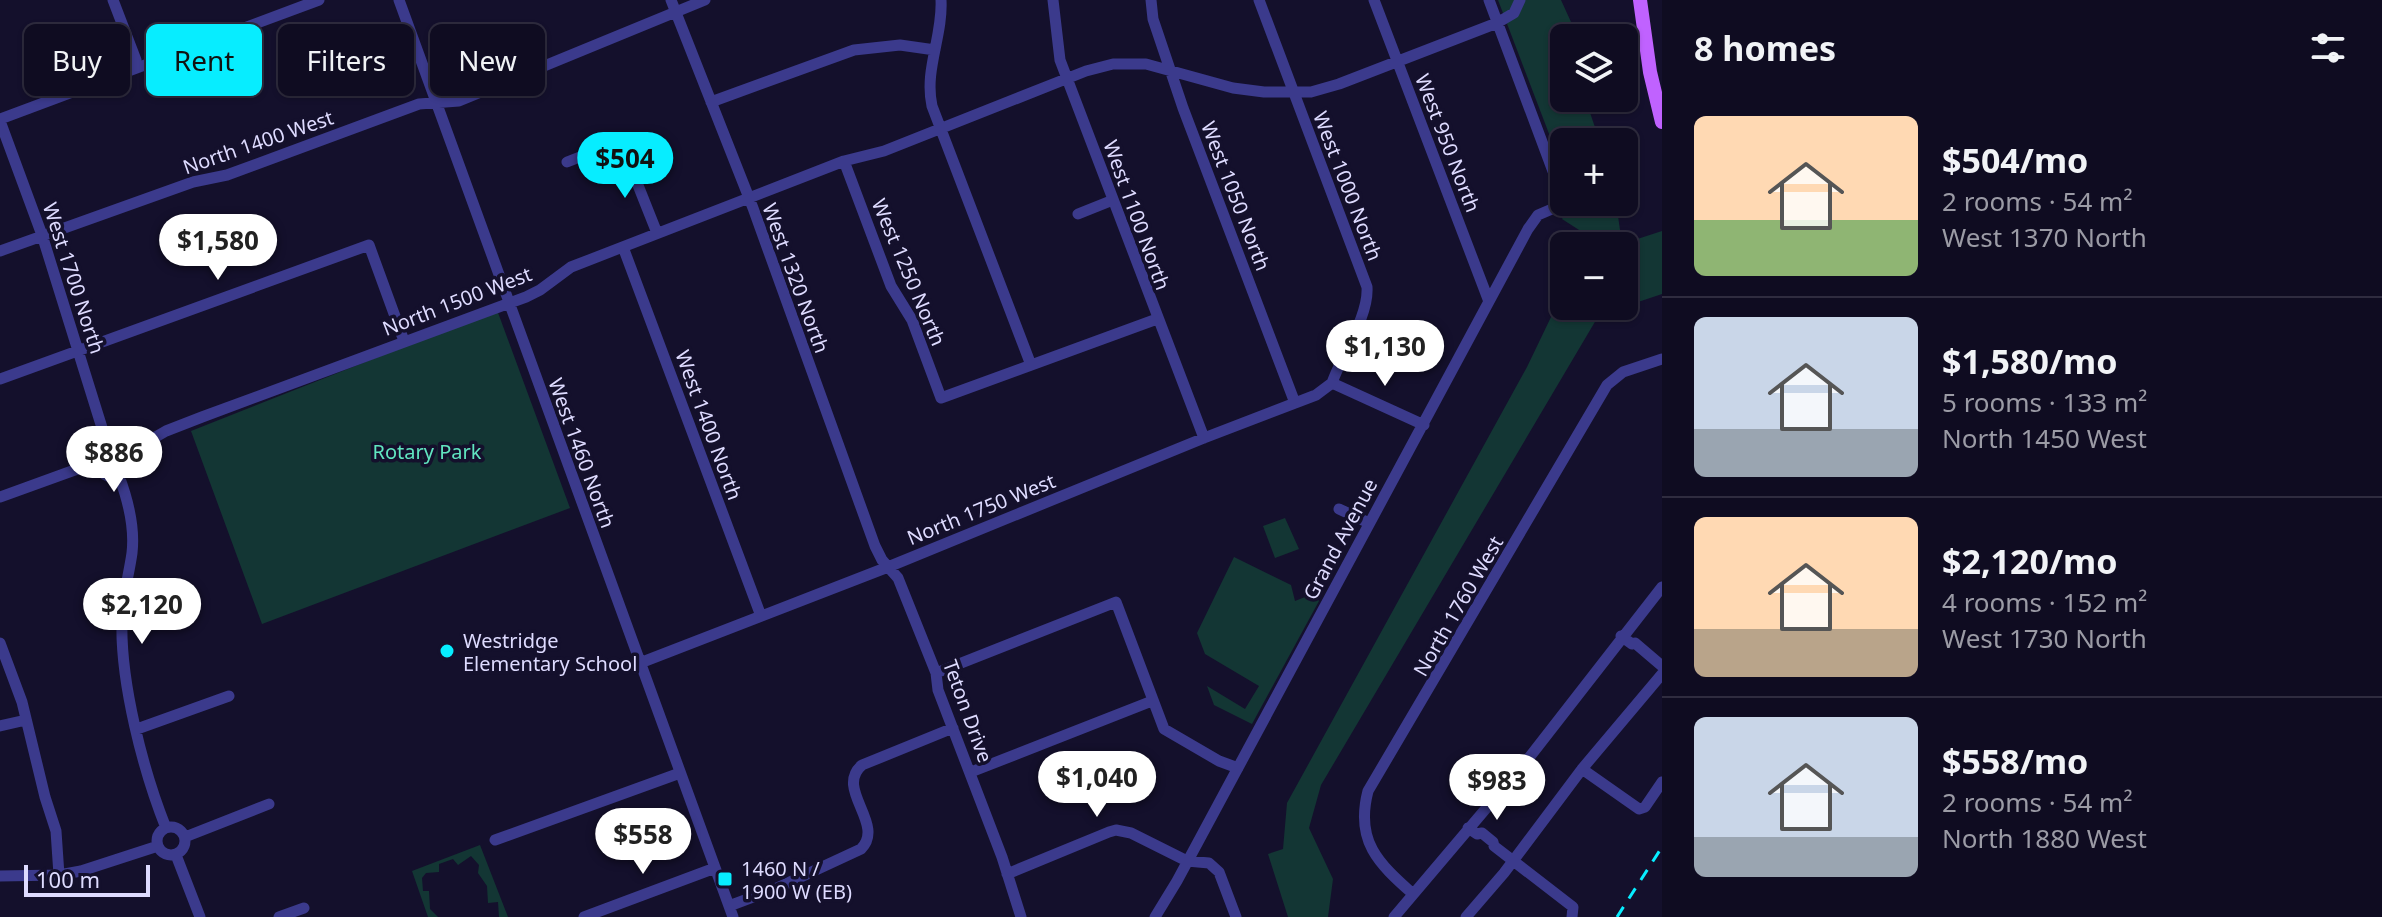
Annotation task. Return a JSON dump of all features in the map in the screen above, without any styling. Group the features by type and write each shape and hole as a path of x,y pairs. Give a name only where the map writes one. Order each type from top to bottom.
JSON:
{"main road":[{"path":"1640,0 1650,72 1662,122"}],"street":[{"path":"113,0 136,60 136,68"},
{"path":"0,120 319,0"},
{"name":"West 1460 North","path":"399,0 731,912"},
{"name":"West 1320 North","path":"671,0 749,198 869,532 888,567"},
{"name":"North 1400 West","path":"0,251 193,182 227,175 419,104 459,101 705,0"},
{"path":"941,0 941,23 929,94 1031,365 1157,319"},
{"name":"West 1100 North","path":"1053,0 1057,46 1067,78 1204,438"},
{"name":"West 1050 North","path":"1151,0 1153,19 1183,108 1295,403"},
{"name":"West 1000 North","path":"1259,0 1367,287 1366,306 1340,358 1332,383"},
{"name":"West 950 North","path":"1374,0 1488,299"},
{"path":"1489,0 1497,23 1514,13 1520,0"},
{"name":"North 1500 West","path":"126,454 190,421 540,290 571,267 844,161 884,151 1067,78 1113,64 1146,64 1233,88 1311,92 1497,23"},
{"name":"Grand Avenue","path":"1155,917 1424,425 1488,299 1538,215 1561,205 1563,198 1497,23"},
{"path":"711,102 854,50 900,45 935,50"},
{"name":"West 1700 North","path":"0,120 42,235 108,447"},
{"path":"567,162 608,146 620,147 657,233"},
{"name":"West 1250 North","path":"844,161 891,286 912,320 941,398 1031,365"},
{"path":"1078,214 1113,200"},
{"path":"0,379 369,245 404,341"},
{"name":"West 1400 North","path":"623,247 761,616"},
{"name":"North 1760 West","path":"1413,894 1383,867 1372,851 1365,832 1363,812 1368,791 1607,385 1623,372 1662,359"},
{"path":"1332,383 1424,425"},
{"name":"North 1750 West","path":"640,663 1316,395 1332,383"},
{"path":"108,447 118,447 126,454 127,469 119,476 104,474 98,465 100,454 108,447"},
{"path":"0,497 83,467 98,465"},
{"path":"119,476 129,501 133,549 122,619 128,691 150,781 166,828"},
{"path":"1339,509 1369,523"},
{"name":"Teton Drive","path":"888,567 898,578 936,673 938,690 971,772 1020,917"},
{"path":"1394,917 1473,831 1621,636 1662,587"},
{"path":"100,588 173,593 185,591"},
{"path":"936,673 1116,602 1162,726 1169,734 1238,768"},
{"path":"1621,636 1635,643 1662,666"},
{"path":"0,643 26,720 56,831 59,875"},
{"path":"1466,917 1513,861 1582,769 1662,674"},
{"path":"137,729 229,696"},
{"path":"971,772 1152,701"},
{"path":"0,726 26,720"},
{"path":"731,912 861,849 868,840 869,830 853,784 854,775 862,765 953,728"},
{"path":"1582,769 1639,809 1645,807 1662,782"},
{"path":"495,840 680,773"},
{"path":"185,837 269,804"},
{"path":"166,828 177,829 185,837 184,848 176,855 165,854 158,846 158,835 166,828"},
{"path":"1007,874 1116,830 1131,833 1187,861 1204,861 1217,869 1236,917"},
{"path":"1473,831 1482,833 1572,912"},
{"path":"0,876 59,875 81,871 158,846"},
{"path":"176,855 200,917"},
{"path":"584,917 715,868"},
{"path":"279,917 304,908"}],"green space":[{"path":"1498,0 1561,0 1572,24 1550,24 1550,112 1590,112 1595,128 1550,128 1550,136"},
{"path":"1564,216 1618,216 1620,232 1582,232 1562,219"},
{"path":"1662,231 1662,294 1638,302 1638,239"},
{"name":"Rotary Park","path":"497,310 570,508 262,624 191,431"},
{"path":"1550,319 1596,320 1321,785 1309,828 1333,879 1328,917 1288,917 1268,854 1283,849 1287,803 1527,367"},
{"path":"1285,518 1299,549 1275,558 1263,526"},
{"path":"1234,557 1291,585 1295,601 1315,593 1319,601 1252,724 1214,705 1207,686 1245,709 1259,686 1205,654 1197,633"},
{"path":"480,845 508,917 499,917 498,902 488,903 487,886 478,873 479,865 471,856 458,865 453,859 439,864 439,872 426,873 422,878 423,891 429,891 430,909 438,917 428,917 412,871"}],"railway":[{"path":"1617,917 1662,847"}],"place":[{"name":"Westridge Elementary School","path":"447,651"},
{"name":"1460 N / 1900 W (EB)","path":"725,879"}]}
